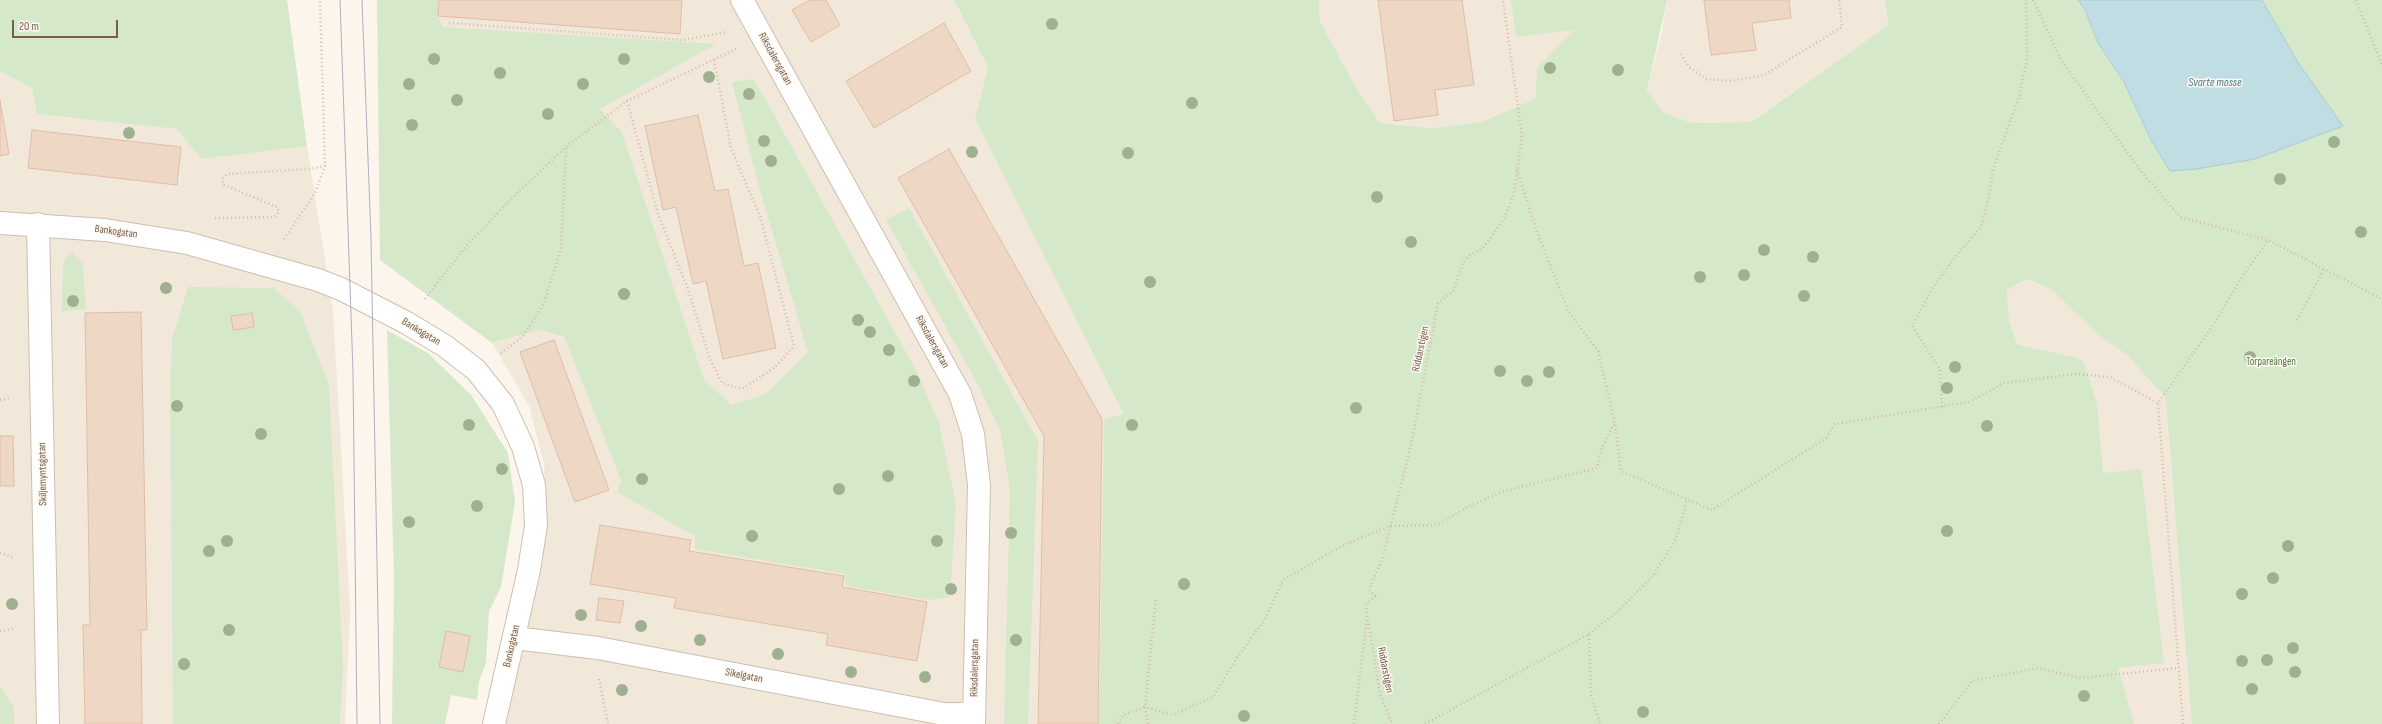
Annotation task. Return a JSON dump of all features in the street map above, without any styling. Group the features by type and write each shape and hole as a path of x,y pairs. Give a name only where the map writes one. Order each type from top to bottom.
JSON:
{"street":[{"name":"Riksdalersgatan","path":"747,2 960,394 973,434 979,484 974,719"},
{"name":"Bankogatan","path":"0,223 38,224 105,230 187,243 318,280 341,288 407,323 445,346 476,370 503,404 523,447 534,485 536,525 514,638 494,724"},
{"name":"Skiljemyntsgatan","path":"38,224 48,724"},
{"name":"Sikelgatan","path":"514,638 598,648 974,719"}],"path":[{"path":"286,235 316,193 325,166 320,0"},
{"name":"Riddarstigen","path":"1392,724 1380,694 1366,605 1375,596 1369,590 1382,560 1411,445 1438,303 1454,290 1463,262 1470,255 1483,248 1504,219 1514,194 1522,136 1503,0"},
{"path":"1681,54 1689,67 1706,79 1731,81 1764,75 1842,27 1839,0"},
{"path":"1942,406 1940,369 1912,326 1932,289 1954,258 1981,227 1989,197 1993,169 2020,98 2027,59 2026,0"},
{"path":"2033,0 2061,60 2137,166 2180,217 2268,240 2382,299"},
{"path":"2356,0 2382,65"},
{"path":"449,23 683,40 731,31"},
{"path":"423,303 467,245 515,195 566,147 627,101 740,47"},
{"path":"627,101 658,214 688,289 710,359 722,382 742,389 775,367 794,346 760,216 731,148 714,60"},
{"path":"496,356 523,336 544,303 561,249 566,147"},
{"path":"208,218 277,216 279,212 277,207 224,186 222,179 227,174 308,170 325,166"},
{"path":"1517,170 1535,226 1568,311 1598,351 1615,424 1621,471 1712,510 1826,438 1834,424 1969,402 2004,384 2075,374 2110,378 2158,403"},
{"path":"2183,724 2158,403 2214,324 2240,280 2268,240"},
{"path":"2297,320 2324,269"},
{"path":"1118,724 1123,715 1145,707 1172,715 1213,697 1236,659 1264,621 1283,580 1346,544 1390,526 1437,525 1468,507 1500,492 1597,468 1601,450 1615,424"},
{"path":"1425,724 1589,634 1617,612 1653,576 1676,539 1687,499"},
{"path":"1148,724 1145,707 1156,598"},
{"name":"Riddarstigen","path":"1354,724 1367,617"},
{"path":"1589,634 1591,695 1600,724"},
{"path":"598,648 599,687 608,724"},
{"path":"1939,724 1972,681 2038,668 2081,678 2179,668"}],"shaded area":[{"path":"439,0 954,0 988,67 975,120 1123,415 1207,724 506,724 522,655 546,529 544,463 529,406 492,343 539,330 564,337 622,480 673,502 809,352 766,394 730,405 704,379 622,132 456,49 438,17"},
{"path":"1319,0 1572,0 1576,30 1537,68 1535,99 1481,122 1431,128 1380,123 1355,86 1320,21"},
{"path":"1667,0 1885,0 1888,25 1750,122 1692,123 1664,113 1647,91 1662,31"},
{"path":"0,71 32,88 37,114 176,129 202,159 307,146 333,310 350,609 345,724 0,724"},
{"path":"2027,279 2052,290 2095,332 2153,339 2382,724 2134,724 2118,675 2075,357 2019,346 2009,320 2007,290"}],"green space":[{"path":"0,0 287,0 307,146 202,159 176,129 37,114 32,88 0,71"},
{"path":"377,0 439,0 438,17 443,27 716,44 600,109 622,132 704,379 731,405 766,394 808,352 756,176 732,82 754,79 916,370 939,423 956,504 950,597 928,600 846,586 845,574 695,549 695,536 617,492 621,480 564,337 539,330 492,343 380,260"},
{"name":"Torpareängen","path":"954,0 1319,0 1320,21 1355,86 1380,123 1431,128 1481,122 1535,99 1537,68 1575,30 1516,37 1511,0 1667,0 1647,91 1664,113 1692,123 1751,122 1888,25 1885,0 2078,0 2085,10 2098,43 2124,82 2151,140 2170,171 2299,64 2262,0 2382,0 2382,724 2192,724 2166,398 2127,355 2095,332 2052,290 2027,279 2007,290 2009,320 2018,345 2075,357 2084,363 2097,404 2103,473 2141,469 2164,663 2118,668 2134,724 1099,724 1104,419 1123,414 975,119 988,67"},
{"path":"909,208 1038,441 1028,724 1004,724 1010,489 1000,430 976,381 886,220"},
{"path":"72,252 83,264 86,309 62,311 63,268 65,259"},
{"path":"188,287 274,288 301,313 329,386 343,668 340,724 173,724 170,387 172,339"},
{"path":"387,330 429,354 471,395 508,453 515,502 501,587 489,611 486,663 479,681 477,700 451,695 445,724 392,724 394,578"},
{"path":"0,686 14,707 14,724 0,724"}],"water":[{"name":"Svarte mosse","path":"2078,0 2262,0 2299,64 2343,126 2255,159 2196,169 2170,171 2151,140 2124,82 2098,43 2085,10"}],"building":[{"path":"439,0 682,0 680,34 438,16"},
{"path":"810,0 826,0 840,25 811,42 792,10"},
{"path":"1378,0 1462,0 1474,85 1435,90 1438,115 1394,121"},
{"path":"1704,0 1789,0 1791,18 1752,23 1756,50 1711,55"},
{"path":"944,23 971,71 874,128 846,81"},
{"path":"0,100 9,154 0,156"},
{"path":"698,115 715,191 728,189 744,266 758,263 776,348 723,359 706,281 693,284 676,207 663,210 645,126"},
{"path":"32,130 181,147 177,185 28,168"},
{"path":"949,149 1102,419 1098,724 1038,724 1044,436 898,178"},
{"path":"141,312 147,630 141,630 142,724 85,724 83,625 90,625 85,313"},
{"path":"252,313 254,327 233,330 231,316"},
{"path":"554,340 609,490 575,502 520,352"},
{"path":"0,436 13,436 14,486 0,486"},
{"path":"600,525 691,540 689,551 844,576 842,587 927,602 917,661 826,645 828,634 674,608 676,598 590,584"},
{"path":"599,598 624,601 620,623 596,620"},
{"path":"446,631 470,636 463,672 439,667"}],"tram line":[{"path":"340,0 353,372 357,724"},
{"path":"362,0 371,238 380,724"}]}
